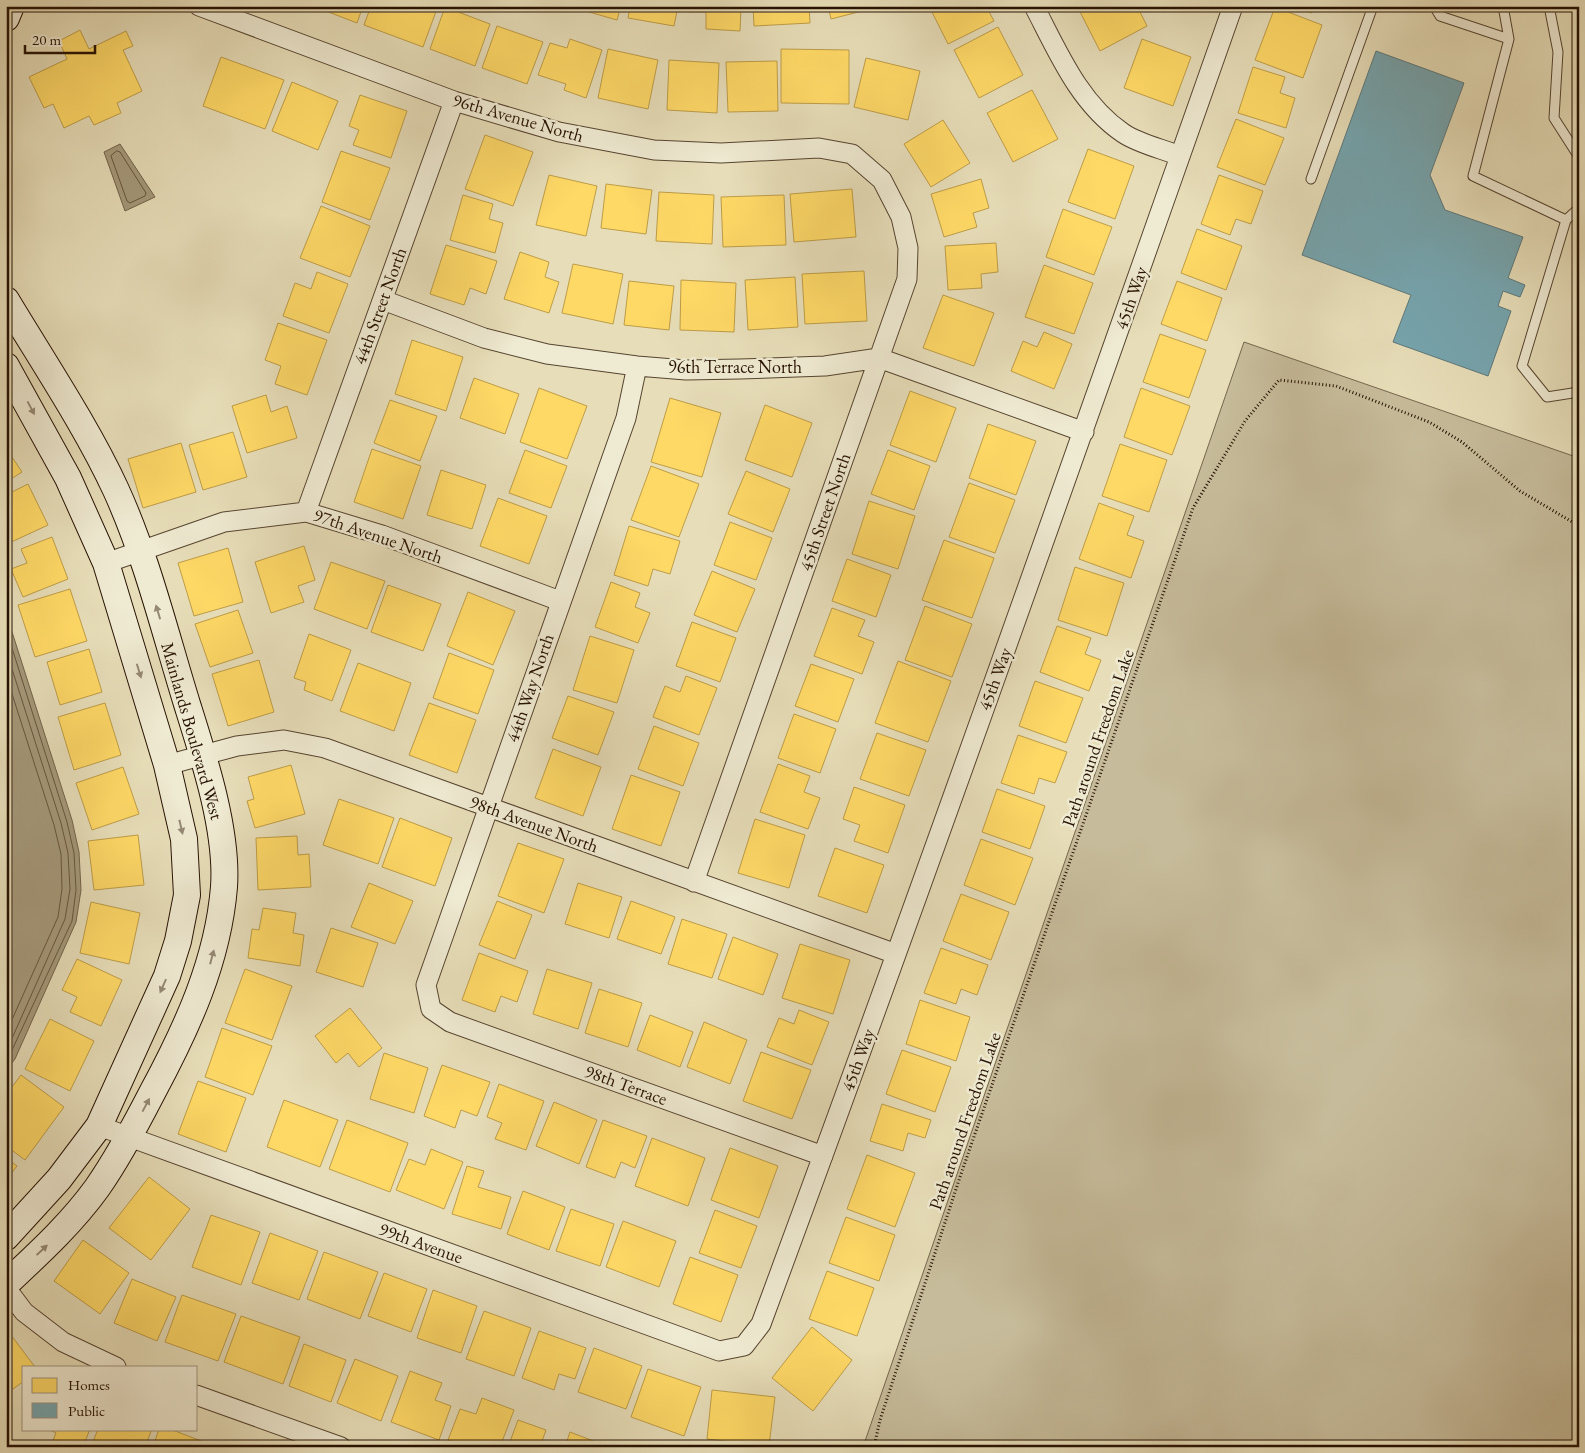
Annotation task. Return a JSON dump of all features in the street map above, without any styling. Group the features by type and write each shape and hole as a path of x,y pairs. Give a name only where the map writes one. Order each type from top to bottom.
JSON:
{"street":[{"path":"6,18 10,6"},
{"name":"96th Avenue North","path":"199,6 454,101 559,132 654,150 721,153 819,148 852,154"},
{"path":"1034,6 1067,68 1090,104 1124,134 1180,156"},
{"name":"45th Way","path":"744,1346 761,1324 823,1156 1084,432 1233,6"},
{"name":"44th Street North","path":"306,512 454,101"},
{"name":"45th Street North","path":"694,882 907,279 908,248 901,216 882,180 852,154"},
{"name":"Mainlands Boulevard West","path":"6,300 112,482 139,552 203,756 220,829 224,884 218,934 206,979 168,1063 129,1138 96,1189 57,1236 6,1286"},
{"name":"96th Terrace North","path":"382,300 484,338 546,354 637,366 686,370 740,369 825,366 879,358 1084,432"},
{"name":"Mainlands Boulevard West","path":"6,366 68,478 106,563 167,765 184,839 187,896 178,941 167,976 99,1126 59,1179 6,1237"},
{"name":"44th Way North","path":"431,1009 426,985 626,418 637,366"},
{"name":"97th Avenue North","path":"106,563 224,522 306,512 382,535 560,601"},
{"name":"98th Avenue North","path":"167,765 237,746 284,740 325,748 896,954"},
{"name":"98th Terrace","path":"431,1009 450,1022 823,1156"},
{"name":"99th Avenue","path":"99,1126 719,1350 744,1346"},
{"path":"6,1286 24,1312 63,1342 114,1366"},
{"path":"198,1396 341,1447"}],"lane":[{"path":"1311,179 1372,6"},
{"path":"1434,6 1440,16 1508,39"},
{"path":"1502,6 1508,39 1473,176 1566,220"},
{"path":"1549,6 1558,52 1554,118 1579,157"},
{"path":"1579,208 1566,220 1522,366 1547,397 1579,392"}],"path":[{"name":"Path around Freedom Lake","path":"874,1447 880,1420 961,1174 1194,508 1245,421 1279,380 1336,386 1429,422 1462,442 1520,491 1579,526"}],"shaded area":[{"path":"1244,342 1579,458 1579,1447 863,1447"}],"water":[{"path":"120,144 155,197 125,211 104,152"},
{"path":"6,613 72,820 79,852 81,890 76,922 15,1059 6,1071"}],"building: Homes":[{"path":"313,6 363,6 357,23"},
{"path":"371,6 438,6 423,47 364,25"},
{"path":"568,6 621,6 617,20"},
{"path":"630,6 678,6 674,26 628,18"},
{"path":"689,6 741,6 740,31 706,29 706,12 689,12"},
{"path":"753,6 809,6 810,23 754,26"},
{"path":"828,6 882,6 831,19"},
{"path":"929,6 986,6 994,21 948,44"},
{"path":"1077,6 1137,6 1147,26 1100,51"},
{"path":"1290,6 1314,6 1312,13"},
{"path":"445,7 490,24 475,66 430,49"},
{"path":"1275,7 1322,25 1303,78 1255,60"},
{"path":"497,26 543,42 527,84 482,68"},
{"path":"998,27 1023,75 979,98 954,50"},
{"path":"80,30 89,49 126,31 133,46 123,50 142,91 117,103 121,113 94,125 89,116 64,128 53,104 44,108 29,77 67,59 59,41"},
{"path":"570,39 602,50 586,98 564,90 566,84 538,75 550,43 567,48"},
{"path":"1142,39 1191,57 1173,106 1124,88"},
{"path":"608,49 658,60 648,109 598,98"},
{"path":"781,49 849,50 849,104 781,103"},
{"path":"221,57 284,80 265,129 203,106"},
{"path":"866,58 920,71 908,120 854,107"},
{"path":"669,60 719,63 717,113 667,110"},
{"path":"777,61 778,111 728,112 726,62"},
{"path":"1253,67 1285,77 1280,93 1295,98 1286,128 1238,113"},
{"path":"292,82 338,101 318,150 272,131"},
{"path":"1032,90 1058,139 1013,162 987,113"},
{"path":"360,95 407,111 391,158 353,145 359,130 349,126"},
{"path":"1236,119 1284,138 1265,185 1217,167"},
{"path":"943,120 970,163 931,187 904,144"},
{"path":"485,135 533,152 513,206 465,189"},
{"path":"1088,149 1134,166 1115,219 1068,202"},
{"path":"341,151 390,168 370,220 322,202"},
{"path":"549,175 597,186 586,236 536,225"},
{"path":"1219,175 1263,191 1251,224 1236,219 1230,235 1201,224"},
{"path":"981,179 989,208 973,213 977,227 944,237 931,194"},
{"path":"606,184 652,190 646,234 601,228"},
{"path":"852,189 856,237 794,242 790,194"},
{"path":"659,192 714,195 712,244 656,241"},
{"path":"463,195 493,204 489,219 503,223 495,253 450,240"},
{"path":"784,195 786,245 723,247 721,197"},
{"path":"321,206 370,226 350,277 300,258"},
{"path":"1063,209 1112,227 1094,275 1046,257"},
{"path":"1197,229 1242,246 1226,290 1181,273"},
{"path":"996,243 998,272 981,274 982,288 948,290 945,246"},
{"path":"446,245 497,261 486,294 470,288 464,305 430,294"},
{"path":"520,252 549,262 545,277 559,282 549,313 504,299"},
{"path":"573,264 623,274 613,324 562,313"},
{"path":"1044,265 1093,283 1074,334 1025,317"},
{"path":"864,271 867,321 805,324 802,274"},
{"path":"317,272 348,284 329,333 283,316 295,283 311,289"},
{"path":"795,277 798,327 748,330 745,280"},
{"path":"681,280 736,283 734,332 680,330"},
{"path":"629,281 674,286 669,330 624,325"},
{"path":"1177,281 1222,298 1207,341 1161,324"},
{"path":"943,295 994,313 974,366 923,348"},
{"path":"278,323 327,340 307,395 275,384 281,366 265,360"},
{"path":"1044,332 1072,344 1054,389 1011,371 1023,341 1037,347"},
{"path":"1160,334 1206,350 1189,398 1143,382"},
{"path":"412,340 463,357 446,411 395,394"},
{"path":"474,378 519,394 505,434 460,418"},
{"path":"539,388 587,406 567,459 520,442"},
{"path":"1141,388 1190,406 1172,455 1124,437"},
{"path":"910,391 956,408 936,462 890,445"},
{"path":"266,395 271,412 287,406 297,438 247,453 232,406"},
{"path":"670,398 721,413 702,477 651,462"},
{"path":"390,400 437,416 420,461 374,443"},
{"path":"765,405 812,423 792,477 745,460"},
{"path":"988,424 1036,441 1016,495 969,478"},
{"path":"233,432 247,477 203,490 189,445"},
{"path":"181,443 196,492 143,508 128,459"},
{"path":"1120,444 1167,460 1149,512 1102,496"},
{"path":"6,448 22,472 6,482"},
{"path":"372,449 421,466 403,519 354,502"},
{"path":"525,450 567,466 551,508 509,493"},
{"path":"888,450 930,466 914,510 871,494"},
{"path":"651,466 699,484 679,537 631,520"},
{"path":"441,470 486,485 472,529 427,515"},
{"path":"746,471 790,489 773,532 728,514"},
{"path":"969,483 1015,500 995,553 949,537"},
{"path":"28,484 48,525 7,544 6,495"},
{"path":"498,498 547,516 529,564 480,546"},
{"path":"869,501 915,516 898,569 852,554"},
{"path":"1099,503 1134,516 1127,535 1144,541 1131,578 1079,559"},
{"path":"730,522 772,538 756,580 714,565"},
{"path":"629,526 680,541 670,574 653,569 648,586 614,575"},
{"path":"52,537 68,579 23,597 11,569 27,563 21,549"},
{"path":"944,540 994,558 972,618 922,600"},
{"path":"304,546 315,580 298,586 304,602 271,613 255,562"},
{"path":"228,548 243,602 194,616 178,563"},
{"path":"847,559 891,575 876,617 832,601"},
{"path":"331,562 385,581 367,629 314,609"},
{"path":"1075,567 1124,583 1107,636 1058,620"},
{"path":"712,571 755,589 737,632 694,615"},
{"path":"611,582 640,593 635,607 650,613 638,643 595,627"},
{"path":"388,585 441,604 423,651 371,632"},
{"path":"70,589 87,641 35,657 18,605"},
{"path":"468,592 515,611 493,665 447,646"},
{"path":"925,606 972,624 952,677 905,660"},
{"path":"832,608 865,620 858,636 874,642 862,674 814,656"},
{"path":"238,610 253,653 210,667 195,624"},
{"path":"692,622 736,638 720,682 676,666"},
{"path":"1057,626 1091,638 1085,654 1101,660 1089,691 1040,672"},
{"path":"309,634 351,650 332,701 304,690 306,682 294,678"},
{"path":"590,636 634,650 617,703 573,690"},
{"path":"89,649 102,692 60,705 47,662"},
{"path":"449,653 494,670 478,714 433,698"},
{"path":"259,660 274,712 228,726 212,674"},
{"path":"898,661 951,681 928,742 875,723"},
{"path":"358,663 411,683 394,731 340,711"},
{"path":"811,664 854,679 838,722 795,706"},
{"path":"686,676 717,688 699,735 653,717 665,686 680,692"},
{"path":"1035,681 1083,698 1066,743 1019,726"},
{"path":"568,696 614,712 598,755 552,738"},
{"path":"105,703 121,755 74,770 58,717"},
{"path":"429,703 476,720 457,773 409,755"},
{"path":"794,714 836,729 820,773 778,758"},
{"path":"654,726 699,743 683,786 638,769"},
{"path":"877,733 926,750 909,796 860,779"},
{"path":"1018,735 1067,752 1055,783 1039,778 1034,794 1001,783"},
{"path":"553,749 601,767 583,816 535,798"},
{"path":"778,764 810,776 804,792 820,798 808,829 760,812"},
{"path":"291,765 305,814 255,828 247,801 254,799 248,777"},
{"path":"123,767 139,814 92,830 76,783"},
{"path":"631,775 680,792 661,846 612,829"},
{"path":"854,787 905,805 888,853 854,841 860,825 843,819"},
{"path":"997,789 1045,806 1030,849 982,832"},
{"path":"339,799 394,818 378,864 323,845"},
{"path":"400,818 452,838 435,886 382,867"},
{"path":"755,819 805,835 789,888 738,873"},
{"path":"138,835 144,885 94,890 88,841"},
{"path":"297,836 298,855 309,854 311,887 258,890 256,838"},
{"path":"981,839 1033,858 1015,905 964,885"},
{"path":"518,843 564,859 544,913 498,896"},
{"path":"835,848 884,865 867,913 818,896"},
{"path":"369,883 413,901 395,944 351,927"},
{"path":"578,883 622,897 609,938 565,924"},
{"path":"961,894 1009,912 991,960 943,941"},
{"path":"497,901 532,915 515,959 479,945"},
{"path":"631,901 675,917 661,954 617,939"},
{"path":"91,902 140,913 129,964 80,953"},
{"path":"263,908 296,913 293,933 304,935 300,966 248,958 252,929 259,930"},
{"path":"682,919 727,934 712,978 668,964"},
{"path":"331,928 378,943 363,987 316,972"},
{"path":"733,937 778,954 763,995 718,979"},
{"path":"800,944 850,960 833,1014 782,998"},
{"path":"941,948 988,965 977,995 961,989 956,1004 924,993"},
{"path":"479,953 528,971 517,1002 501,996 495,1012 462,1000"},
{"path":"77,959 122,980 101,1026 70,1012 77,997 62,990"},
{"path":"245,969 292,986 272,1040 225,1023"},
{"path":"547,969 592,983 578,1029 533,1014"},
{"path":"599,989 642,1003 628,1047 585,1033"},
{"path":"920,1000 970,1017 956,1061 906,1044"},
{"path":"350,1008 382,1048 359,1067 348,1053 336,1063 315,1036"},
{"path":"799,1010 829,1022 812,1065 767,1047 779,1018 794,1024"},
{"path":"650,1015 693,1032 680,1067 637,1050"},
{"path":"50,1019 94,1041 70,1091 25,1069"},
{"path":"704,1022 747,1040 730,1084 687,1067"},
{"path":"222,1028 272,1046 253,1095 205,1077"},
{"path":"902,1050 951,1067 935,1112 886,1094"},
{"path":"761,1052 811,1070 792,1119 743,1101"},
{"path":"384,1053 428,1068 414,1113 370,1099"},
{"path":"442,1065 490,1082 477,1116 461,1110 455,1128 424,1116"},
{"path":"21,1075 64,1107 25,1160 6,1146 6,1095"},
{"path":"198,1081 246,1098 226,1152 178,1134"},
{"path":"499,1084 544,1101 526,1150 495,1139 502,1123 487,1117"},
{"path":"284,1100 338,1120 320,1167 267,1147"},
{"path":"554,1102 597,1120 579,1164 536,1146"},
{"path":"882,1104 931,1120 925,1138 908,1133 903,1151 870,1141"},
{"path":"347,1120 408,1143 390,1192 329,1169"},
{"path":"603,1120 647,1136 635,1168 621,1162 615,1178 586,1167"},
{"path":"652,1138 705,1158 688,1206 635,1186"},
{"path":"730,1148 778,1166 759,1218 711,1200"},
{"path":"431,1149 463,1162 444,1209 396,1190 409,1159 425,1165"},
{"path":"867,1155 915,1173 895,1227 847,1209"},
{"path":"6,1158 17,1166 6,1180"},
{"path":"467,1166 484,1171 478,1187 511,1197 501,1229 452,1214"},
{"path":"149,1177 190,1209 151,1260 109,1228"},
{"path":"523,1191 565,1207 549,1250 507,1234"},
{"path":"571,1209 614,1224 600,1266 556,1251"},
{"path":"715,1210 757,1226 741,1268 699,1253"},
{"path":"211,1215 260,1232 241,1285 192,1267"},
{"path":"846,1217 895,1235 879,1281 829,1263"},
{"path":"623,1221 676,1241 659,1287 606,1267"},
{"path":"270,1233 318,1251 299,1300 252,1283"},
{"path":"83,1240 129,1273 100,1314 54,1281"},
{"path":"324,1252 378,1272 360,1319 307,1299"},
{"path":"690,1257 738,1275 721,1322 673,1304"},
{"path":"827,1271 874,1288 857,1336 809,1319"},
{"path":"384,1273 427,1289 411,1332 368,1316"},
{"path":"132,1279 176,1297 157,1341 114,1323"},
{"path":"433,1290 477,1306 461,1353 417,1338"},
{"path":"182,1295 236,1314 218,1361 165,1342"},
{"path":"484,1311 531,1328 514,1376 466,1359"},
{"path":"241,1316 300,1337 283,1384 224,1362"},
{"path":"812,1327 852,1360 813,1411 772,1378"},
{"path":"8,1331 34,1366 22,1366 22,1382 6,1394 6,1333"},
{"path":"539,1331 586,1348 575,1379 559,1374 554,1390 522,1378"},
{"path":"304,1344 346,1360 331,1402 289,1386"},
{"path":"594,1348 642,1366 626,1409 578,1392"},
{"path":"355,1359 398,1376 381,1421 337,1403"},
{"path":"648,1369 701,1387 684,1436 631,1417"},
{"path":"410,1371 442,1383 435,1400 451,1406 439,1440 391,1422"},
{"path":"712,1390 775,1397 769,1446 707,1439"},
{"path":"482,1398 514,1410 500,1447 467,1447 448,1440 460,1409 476,1414"},
{"path":"518,1420 546,1430 541,1444 549,1447 508,1447"},
{"path":"50,1430 90,1430 83,1447 61,1447 52,1443 56,1433"},
{"path":"98,1430 152,1430 145,1447 91,1447"},
{"path":"159,1430 173,1430 209,1444 208,1447 153,1447"},
{"path":"570,1432 609,1447 565,1447"}],"building: Public":[{"path":"1376,51 1464,83 1430,175 1445,210 1523,237 1508,278 1525,285 1520,297 1503,291 1498,306 1511,311 1488,376 1393,342 1411,295 1302,255"}]}
